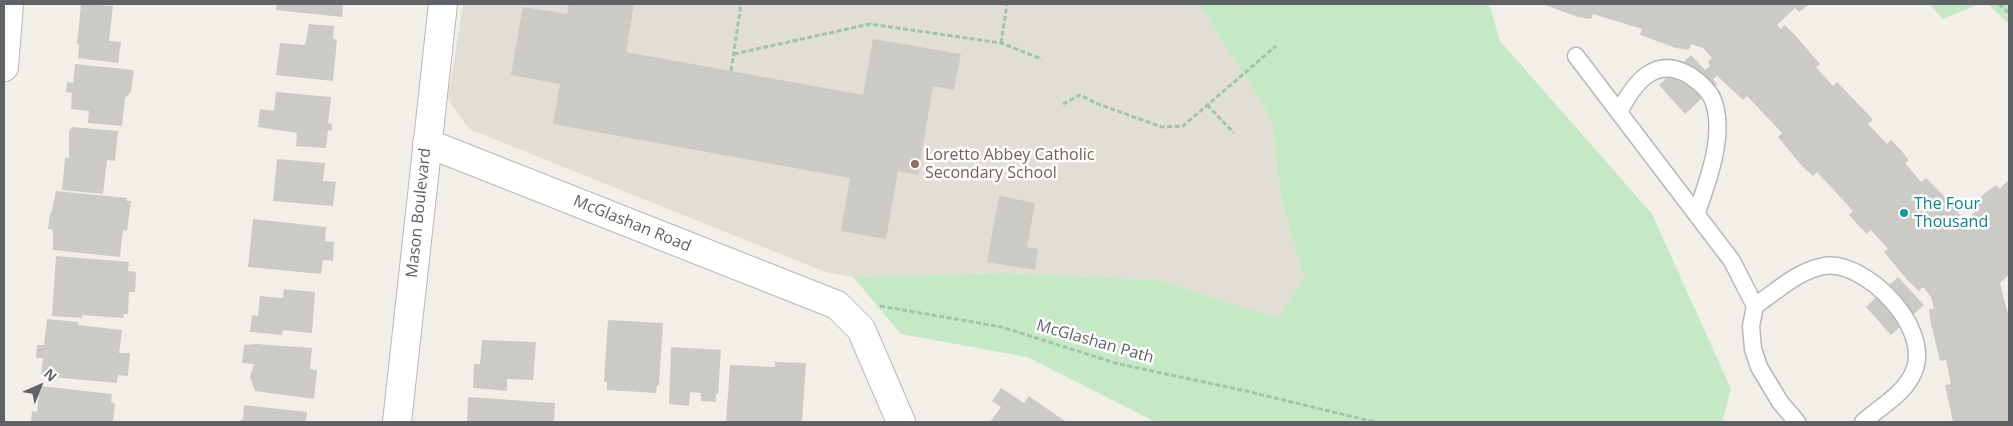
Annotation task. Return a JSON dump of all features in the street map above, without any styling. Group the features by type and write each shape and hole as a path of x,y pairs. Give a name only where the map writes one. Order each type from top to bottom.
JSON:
{"street":[{"path":"4,67 9,4"},
{"name":"Mason Boulevard","path":"397,422 426,143 443,4"},
{"name":"McGlashan Road","path":"426,143 837,305"},
{"path":"837,305 861,329 901,422"}],"lane":[{"path":"1576,56 1697,212 1732,261 1755,306 1751,326 1753,349 1759,367 1780,402 1797,422"},
{"path":"1619,112 1635,87 1646,76 1663,68 1677,68 1699,81 1713,99 1716,114 1715,154 1712,170 1697,212"},
{"path":"1755,306 1792,279 1811,269 1826,266 1844,268 1867,281 1891,299 1914,332 1918,360 1914,372 1900,391 1863,422"}],"path":[{"path":"732,71 741,4"},
{"path":"1001,43 1008,4"},
{"path":"1999,4 2009,13"},
{"path":"734,54 870,24 1001,43 1042,59"},
{"path":"1063,104 1080,95 1098,104 1162,127 1182,126 1276,46"},
{"path":"1207,105 1234,133"},
{"name":"McGlashan Path","path":"837,305 889,307 1002,327 1115,363 1246,391 1375,422"}],"shaded area":[{"name":"Loretto Abbey Catholic Secondary School","path":"463,4 1194,4 1204,12 1272,120 1281,198 1304,278 1277,318 1160,280 1006,273 853,277 825,272 469,129 448,99"}],"green space":[{"path":"1194,4 1489,4 1500,41 1652,214 1731,389 1722,422 1156,422 1027,357 901,334 853,277 1006,273 1160,280 1277,318 1304,278 1281,198 1272,120 1204,12"},
{"path":"1929,4 1979,4 1943,19"},
{"path":"1988,4 2009,4 2009,24"}],"building":[{"path":"81,4 113,6 109,41 121,42 118,63 78,58 79,45 77,44"},
{"path":"277,4 343,4 342,17 276,10"},
{"path":"569,4 634,4 626,52 863,95 873,39 961,54 954,90 933,86 918,175 898,171 886,239 841,231 850,178 553,124 560,84 511,75 523,7 567,14"},
{"name":"The Four Thousand","path":"1542,4 1810,4 1799,12 1795,8 1777,25 1781,29 1784,25 1794,34 1820,64 1816,67 1833,86 1837,82 1873,120 1868,124 1887,144 1891,140 1900,149 1909,160 1905,163 1921,182 1926,178 1953,205 1961,217 1957,220 1961,225 1979,208 1975,203 1985,193 1996,185 1999,189 2009,180 2009,275 2000,283 2009,318 2009,422 1953,422 1945,385 1951,384 1946,360 1940,361 1930,319 1929,309 1934,309 1931,297 1923,287 1919,291 1909,282 1884,252 1888,249 1871,230 1867,234 1857,224 1849,215 1853,211 1817,172 1813,176 1802,166 1778,137 1782,133 1747,96 1743,100 1713,72 1717,76 1713,79 1717,84 1685,114 1659,85 1691,55 1705,70 1710,66 1708,61 1712,58 1703,48 1691,44 1689,50 1676,48 1640,35 1642,29 1593,14 1591,19 1578,17"},
{"path":"309,24 334,26 333,39 337,40 333,81 276,75 280,43 305,45"},
{"path":"75,64 134,70 131,92 125,98 122,126 88,123 89,111 71,109 72,93 66,92 67,82 73,83"},
{"path":"276,92 331,97 328,123 332,124 332,131 328,130 326,148 296,146 297,133 258,127 260,109 274,111"},
{"path":"72,127 118,131 115,161 107,160 103,194 62,190 65,158 69,158 69,131"},
{"path":"277,159 325,163 323,181 336,182 333,206 273,201"},
{"path":"56,191 127,198 127,201 131,201 127,231 123,230 120,257 53,250 52,229 48,229"},
{"path":"999,196 1035,203 1027,247 1038,249 1035,270 987,262"},
{"path":"253,219 326,227 325,241 334,242 333,261 323,260 321,274 248,267"},
{"path":"56,256 129,262 128,271 136,272 135,292 129,292 128,314 124,314 123,318 82,315 82,318 52,316"},
{"path":"1898,277 1924,305 1891,335 1866,307"},
{"path":"284,289 315,292 312,333 283,330 282,335 250,332 252,315 258,316 260,296 283,298"},
{"path":"47,319 78,322 78,325 122,330 119,353 130,353 128,376 118,375 117,383 41,376 43,358 36,358 37,345 44,345"},
{"path":"608,320 663,323 659,385 657,385 656,393 607,390 607,382 604,382"},
{"path":"482,340 536,342 533,380 507,379 507,391 473,388 474,364 480,364"},
{"path":"256,344 312,348 310,369 317,370 314,399 255,391 250,377 254,364 242,363 244,345"},
{"path":"671,347 721,350 716,402 701,401 701,393 690,392 689,406 669,404"},
{"path":"775,362 806,363 802,422 726,422 730,365 775,367"},
{"path":"40,386 112,394 111,402 115,404 113,421 31,422 32,411 37,412"},
{"path":"1001,388 1024,403 1029,396 1066,422 990,422 1001,407 992,401"},
{"path":"468,397 555,403 554,422 467,422"},
{"path":"244,405 307,412 306,422 238,422 243,419"}],"place":[{"name":"Loretto Abbey Catholic Secondary School","path":"915,164"},
{"name":"The Four Thousand","path":"1904,213"}]}
